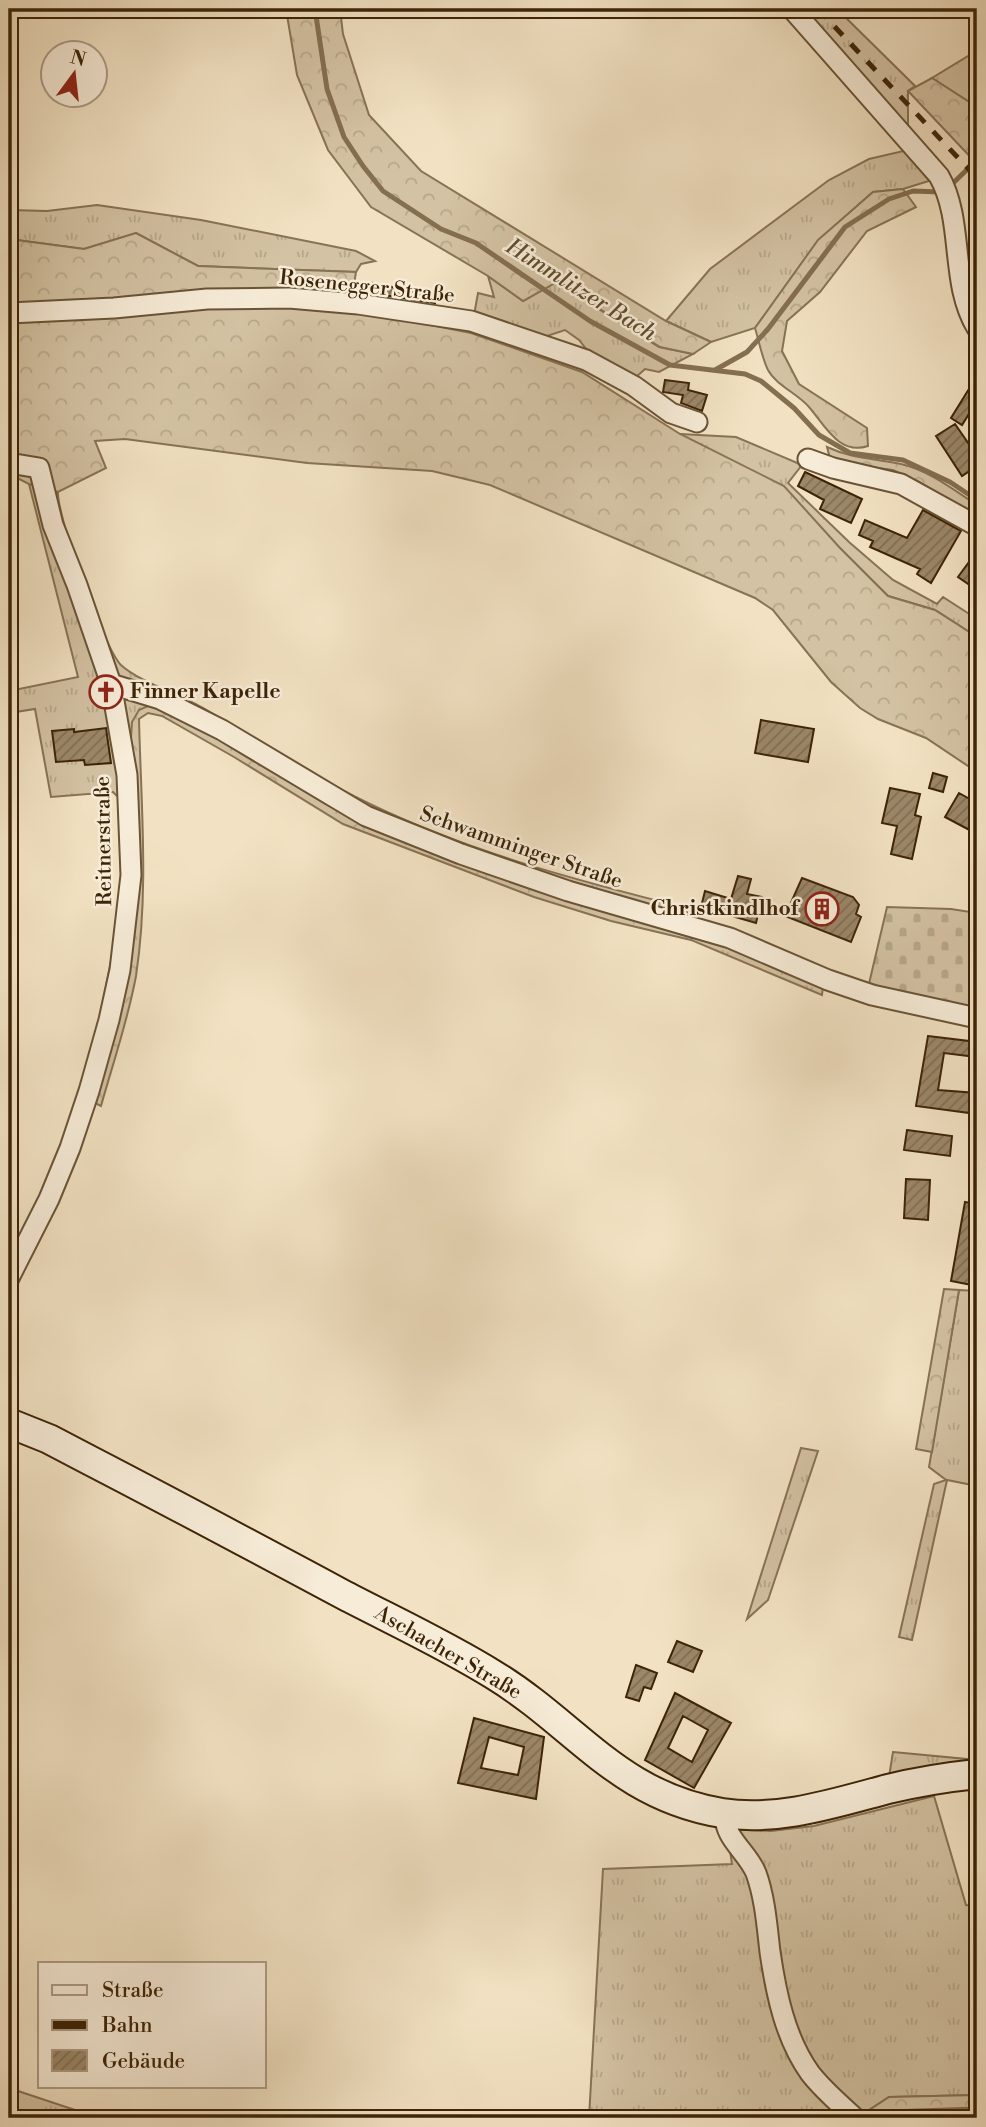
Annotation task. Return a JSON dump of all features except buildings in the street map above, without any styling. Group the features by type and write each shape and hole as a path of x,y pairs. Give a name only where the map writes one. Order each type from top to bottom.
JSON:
{"street":[{"path":"792,9 932,166 946,191 957,239 961,281 977,328"},
{"name":"Rosenegger Straße","path":"9,313 114,308 207,299 289,298 358,304 471,321 586,360 634,386 671,413 697,422"},
{"path":"808,459 832,468 901,484 977,526"},
{"name":"Reitnerstraße","path":"9,463 39,468 53,525 111,684 127,775 131,833 131,875 120,970 109,1020 71,1148 50,1199 9,1278"},
{"name":"Schwamminger Straße","path":"111,684 160,699 222,730 366,816 461,854 568,891 730,937 845,987 891,1000 977,1018"},
{"name":"Aschacher Straße","path":"9,1423 81,1455 469,1660 529,1700 635,1783 679,1802 724,1814 755,1815 807,1810 892,1788 977,1774"},
{"path":"724,1814 724,1824 728,1832 749,1860 759,1884 772,1967 787,2026 810,2072 855,2118"}],"green space":[{"path":"286,9 340,9 343,34 369,115 421,171 666,321 711,342 693,354 660,347 557,282 523,301 488,276 371,207 328,150 297,75"},
{"path":"783,9 827,9 830,12 837,9 915,86 908,91 908,150"},
{"path":"973,53 977,57 977,107 932,78"},
{"path":"932,78 977,107 977,164 908,91"},
{"path":"908,150 929,181 903,189 873,192 818,241 755,328 711,342 666,321 710,269 829,180 869,159"},
{"path":"903,189 916,207 867,231 820,292 787,321 782,351 799,384 867,428 868,446 849,447 833,437 804,402 768,370 755,328 818,240 873,192"},
{"path":"97,205 201,220 356,251 375,261 361,264 356,272 198,266 136,233 84,249 9,239 9,210 47,211"},
{"path":"136,233 198,266 356,272 350,309 471,333 582,372 680,434 784,486 888,596 935,610 977,637 977,772 926,738 878,719 860,708 831,682 773,610 755,598 490,485 432,471 307,463 125,439 95,441 106,468 58,492 29,484 9,474 9,239 84,249"},
{"path":"488,276 523,301 556,282 659,347 693,354 659,372 645,369 635,378 591,355 579,340 565,330 544,337 498,320 474,315 478,293 494,297"},
{"path":"680,434 736,437 802,465 788,483 893,580 937,604 943,597 977,619 977,637 935,610 888,596 840,548"},
{"path":"827,447 921,471 977,505 977,517 919,482 893,470 831,462"},
{"path":"29,484 58,492 65,527 93,609 113,654 129,671 205,709 328,782 408,821 525,864 686,908 692,935 378,831 322,802 266,765 164,709 139,710 139,868 135,931 124,998 93,1102 99,1022 115,940 121,877 119,798 113,792 51,797 35,709 9,713 9,691 78,677"},
{"path":"148,706 164,709 210,732 322,802 378,831 692,935 691,940 611,921 534,897 343,824 162,716 148,713 139,719 143,848 140,944 129,1009 101,1106 93,1102 122,1008 131,961 138,878 130,754 132,722 139,710"},
{"path":"887,907 951,909 977,913 977,1008 868,988"},
{"path":"692,935 735,948 823,986 822,995 691,940"},
{"path":"944,1289 959,1290 932,1452 916,1449"},
{"path":"959,1290 977,1291 977,1486 947,1480 912,1640 899,1637 934,1484 946,1480 929,1467"},
{"path":"801,1448 818,1451 768,1600 747,1619"},
{"path":"893,1752 977,1760 977,1766 888,1783"},
{"path":"934,1796 966,1905 977,1906 977,2095 889,2097 857,2118 589,2118 603,1869 732,1864 727,1829 771,1831 814,1826"},
{"path":"9,2088 99,2118 9,2118"},
{"path":"977,2095 977,2118 857,2118 889,2097"}],"waterway":[{"name":"Himmlitzer Bach","path":"315,9 327,89 344,137 383,191 441,229 476,243 590,321 670,365 745,374 761,381 794,408 819,435 850,453 903,460 950,482 977,500"},
{"path":"949,187 977,160"},
{"path":"715,370 747,352 768,329 845,227 889,199 913,191 941,192"},
{"path":"879,2118 888,2112 977,2109"}],"railway":[{"path":"818,9 977,178"}],"place":[{"name":"Finner Kapelle","path":"106,692"},
{"name":"Christkindlhof","path":"822,909"}]}
